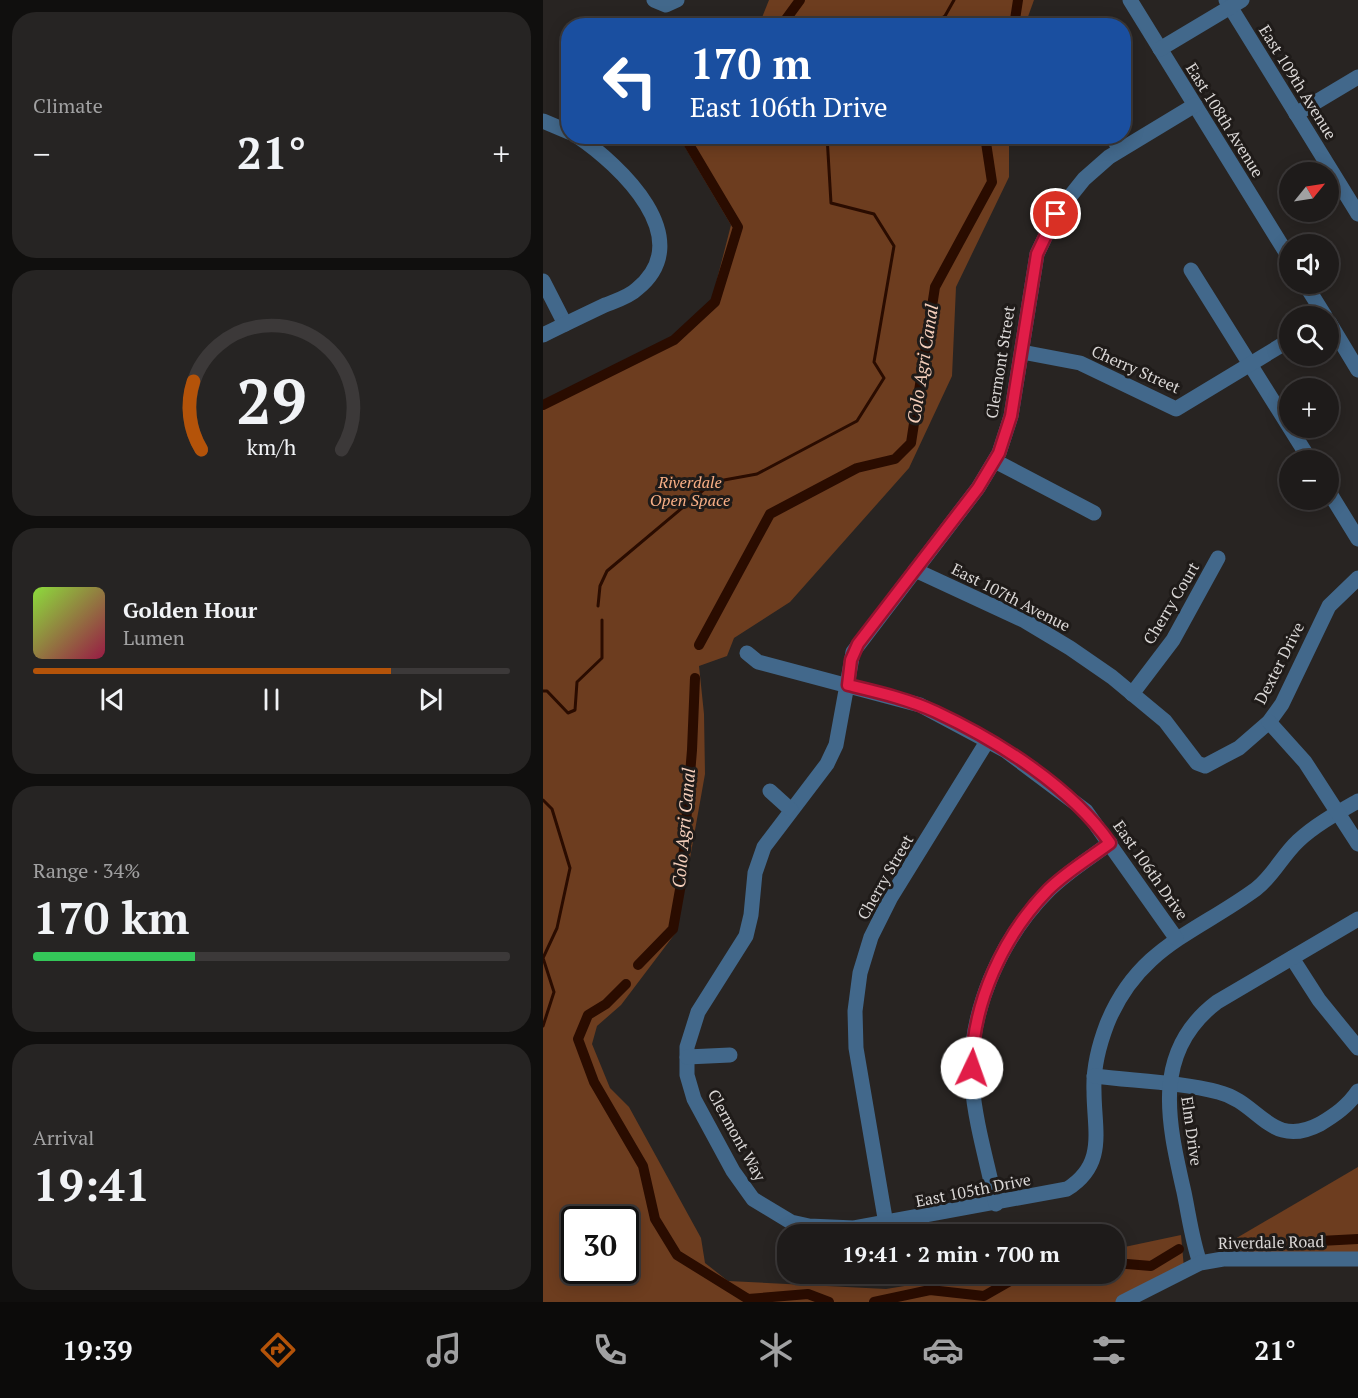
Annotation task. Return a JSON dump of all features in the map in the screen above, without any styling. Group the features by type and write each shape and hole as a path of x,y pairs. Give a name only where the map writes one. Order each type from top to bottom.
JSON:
{"street":[{"path":"654,0 666,5 677,0"},
{"name":"East 108th Avenue","path":"1130,0 1279,241"},
{"path":"1160,49 1233,3"},
{"name":"East 109th Avenue","path":"1233,3 1296,114 1358,214"},
{"path":"1296,114 1358,76"},
{"name":"Clermont Street","path":"1131,143 1195,105"},
{"path":"543,121 561,129"},
{"path":"543,335 638,289 653,268 659,242 654,218 629,179 588,144"},
{"path":"1117,144 1120,150"},
{"name":"Clermont Street","path":"848,685 853,652 978,488 995,461 1011,416 1032,276 1046,233 1056,214 1084,179 1130,144"},
{"path":"1191,270 1304,450"},
{"path":"543,281 565,324"},
{"path":"1339,339 1358,370"},
{"name":"Cherry Street","path":"1022,352 1087,366 1176,409 1279,347"},
{"path":"995,461 1094,513"},
{"path":"1339,508 1358,539"},
{"name":"Cherry Court","path":"1132,694 1173,640 1218,558"},
{"name":"East 107th Avenue","path":"915,570 1026,621 1070,648 1132,694 1165,722 1194,758"},
{"name":"Dexter Drive","path":"1194,758 1201,765 1210,765 1239,748 1269,722 1282,704 1329,606 1358,578"},
{"name":"East 106th Drive","path":"747,652 758,662 928,708 988,740 1071,798 1096,823 1176,938"},
{"name":"Clermont Way","path":"798,1224 782,1218 753,1199 732,1171 702,1115 689,1084 687,1057 689,1036 699,1012 746,936 751,915 755,873 764,847 831,757 839,735 848,685"},
{"path":"1269,722 1305,762 1358,844"},
{"name":"Cherry Street","path":"886,1224 856,1048 855,1011 861,973 871,937 891,897 988,740"},
{"path":"770,791 791,810"},
{"path":"1358,801 1297,842 1273,873 1256,889 1176,938 1144,967 1117,1004 1103,1034 1094,1076 1222,1092 1247,1106 1271,1126 1294,1132 1329,1119 1342,1110 1358,1091"},
{"path":"996,1204 972,1085 974,1038 985,993 1008,946 1036,904 1063,877 1110,843"},
{"name":"Elm Drive","path":"1200,1263 1171,1131 1168,1086 1182,1041 1197,1020 1217,1002 1358,919"},
{"path":"1292,958 1319,1000 1358,1048"},
{"path":"687,1057 730,1055"},
{"name":"East 105th Drive","path":"886,1224 1067,1189 1084,1176 1094,1157 1094,1076"},
{"name":"Riverdale Road","path":"1123,1302 1200,1263 1249,1258 1358,1259"}],"green space":[{"path":"769,0 1034,0 1028,18 762,18"},
{"name":"Riverdale Open Space","path":"683,144 1009,144 1009,177 956,287 952,376 909,468 790,602 734,638 727,656 699,666 704,714 705,774 677,931 621,1005 597,1026 592,1044 610,1088 629,1107 701,1238 705,1263 728,1281 886,1289 917,1284 1125,1284 1125,1247 1181,1235 1184,1268 1120,1302 543,1302 543,400 673,338 712,299 731,225"},
{"path":"1358,1167 1358,1253 1243,1252 1228,1243"}],"waterway":[{"name":"Colo Agri Canal","path":"787,18 800,0"},
{"path":"942,18 954,0"},
{"name":"Colo Agri Canal","path":"1015,18 1018,0"},
{"name":"Colo Agri Canal","path":"543,405 674,340 715,302 738,227 689,144"},
{"path":"598,606 600,586 607,571 713,482 757,474 857,421 884,378 874,362 894,246 874,214 831,203 827,144"},
{"name":"Colo Agri Canal","path":"699,645 770,514 857,468 895,459 911,443 935,287 992,182 986,144"},
{"path":"543,691 547,691 568,713 575,710 577,682 602,658 602,620"},
{"name":"Colo Agri Canal","path":"638,965 673,929 681,884 692,750 695,678"},
{"path":"543,800 552,809 570,868 557,928 543,958 554,992 543,1026"},
{"name":"Colo Agri Canal","path":"626,984 606,1004 588,1015 578,1039 594,1082 643,1166 655,1219 677,1255 748,1299 808,1294 829,1302"},
{"name":"Colo Agri Canal","path":"1320,1241 1358,1239"},
{"name":"Colo Agri Canal","path":"1125,1264 1151,1266 1179,1249"},
{"name":"Colo Agri Canal","path":"874,1302 930,1290 984,1296 1005,1284"}],"route":[{"path":"972,1068 977,1020 985,993 999,961 1025,918 1063,877 1110,843 1086,811 1071,798 988,740 936,711 882,693 848,685 851,660 858,644 978,488 999,453 1011,416 1037,254 1056,214"}]}
